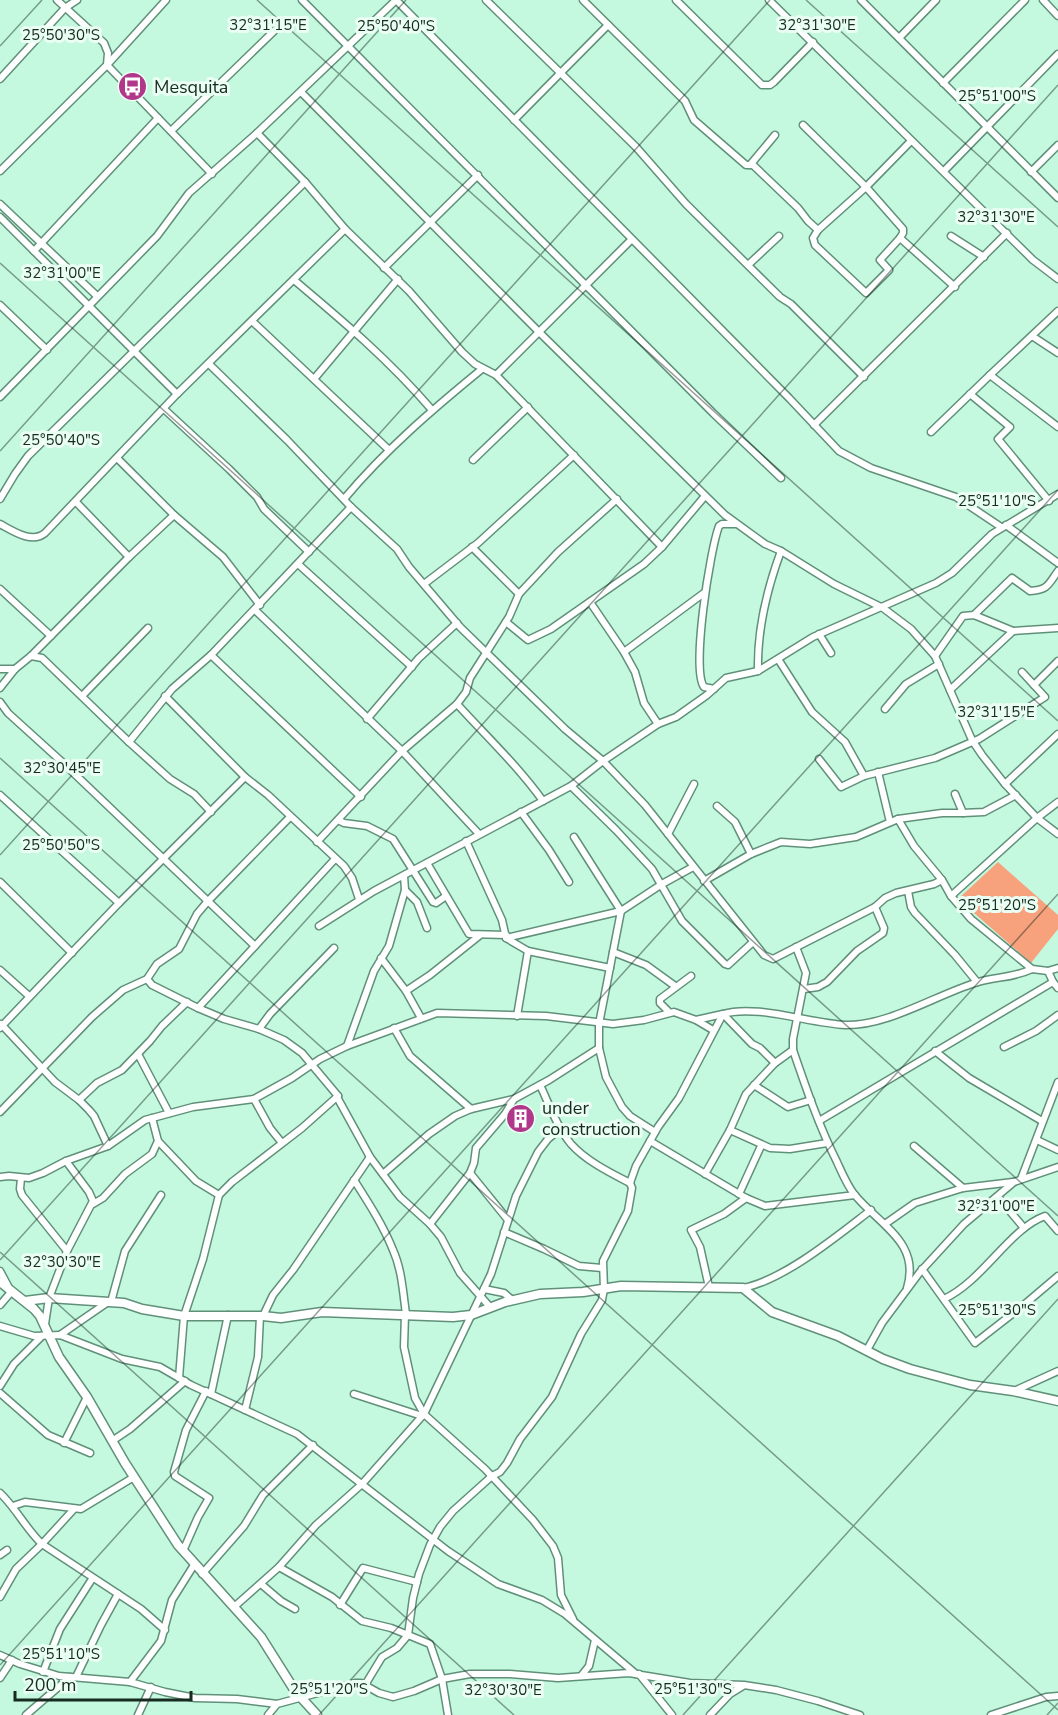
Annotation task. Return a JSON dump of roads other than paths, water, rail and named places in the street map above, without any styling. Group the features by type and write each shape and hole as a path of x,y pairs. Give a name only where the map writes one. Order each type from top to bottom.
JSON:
{"street":[{"path":"57,0 104,43 108,53 107,65 212,174"},
{"path":"0,78 65,8 77,0"},
{"path":"0,171 107,65 166,0"},
{"path":"302,0 713,413 781,478"},
{"path":"1,395 156,236 189,193 301,92 396,0 833,447 871,468 956,497 1058,563"},
{"path":"486,0 636,147 679,197 864,377"},
{"path":"583,0 685,101 694,120 746,165 753,165 818,230"},
{"path":"676,0 762,85 770,85 774,82 813,42"},
{"path":"769,0 1033,260 1058,279"},
{"path":"861,0 1058,198"},
{"path":"899,38 936,0"},
{"path":"943,83 1025,0"},
{"path":"1043,0 1058,16"},
{"path":"514,120 608,25"},
{"path":"171,131 240,62 274,32"},
{"path":"944,171 1058,54"},
{"path":"301,92 538,332 737,525 834,584 884,608 903,621 936,656 972,740 1005,784 1037,818 1058,834"},
{"path":"34,250 158,118"},
{"path":"803,125 866,188 903,229 900,238 880,260 889,270 866,293 815,244 813,238 818,230 866,188 911,141"},
{"path":"257,133 305,182 345,229 398,279 462,352 482,369 496,375 662,547"},
{"path":"750,165 775,135"},
{"path":"1031,172 1058,145"},
{"path":"384,268 478,175"},
{"path":"0,500 28,456 305,182"},
{"path":"0,204 97,297"},
{"path":"0,217 177,394"},
{"path":"0,524 30,537 38,537 45,533 177,394 345,229"},
{"path":"814,425 1007,233"},
{"path":"748,265 779,236"},
{"path":"951,236 984,257"},
{"path":"900,238 955,287"},
{"path":"496,375 631,240"},
{"path":"314,379 398,279"},
{"path":"294,280 405,378 432,410"},
{"path":"0,305 46,350"},
{"path":"931,432 1058,310"},
{"path":"252,321 388,450"},
{"path":"1032,336 1058,353"},
{"path":"209,364 351,507 397,549 457,623 565,729 603,761 645,805 764,955 773,959 874,907 885,898 942,880"},
{"path":"344,499 388,450 482,369"},
{"path":"990,375 1058,427"},
{"path":"970,394 1010,427 998,439 1048,501"},
{"path":"473,460 528,407"},
{"path":"164,409 230,469 257,497 264,509 309,552"},
{"path":"424,584 472,547 574,455"},
{"path":"117,458 174,515 223,557 260,605"},
{"path":"319,926 360,899 571,786 658,724 676,717 726,678 758,671 819,634 936,584 952,573 982,542 1058,494"},
{"path":"506,622 528,640 552,629 644,564 662,547 705,496"},
{"path":"317,842 402,751 457,704 466,692 470,678 506,622 519,594 558,552 617,499"},
{"path":"76,502 129,557"},
{"path":"129,742 165,696 211,656 351,507"},
{"path":"0,688 15,669 32,656 129,557 174,515"},
{"path":"714,689 704,687 700,678 698,657 702,636 704,593 719,526 722,524 737,525"},
{"path":"472,547 519,594"},
{"path":"758,671 757,655 763,611 781,551"},
{"path":"298,564 412,667"},
{"path":"974,615 1012,578 1030,591 1042,590 1058,571"},
{"path":"0,589 51,636"},
{"path":"624,652 704,593"},
{"path":"590,602 636,672 644,703 658,724"},
{"path":"255,610 402,751 478,834"},
{"path":"936,656 963,616 974,615 1013,631 1058,628"},
{"path":"367,719 412,667 457,623"},
{"path":"82,696 148,628"},
{"path":"950,690 1013,631"},
{"path":"819,634 831,653"},
{"path":"42,644 42,658"},
{"path":"32,656 42,658 129,742 170,779 194,794 211,812"},
{"path":"211,656 361,797"},
{"path":"777,659 812,712 845,742 864,776"},
{"path":"1034,685 1058,661"},
{"path":"885,709 906,684 939,664"},
{"path":"0,669 15,669"},
{"path":"819,759 841,787 864,776 935,758 972,740 979,739 1045,697 1022,672"},
{"path":"165,696 245,777 268,795 344,866 352,878 360,899"},
{"path":"0,702 8,713 255,946"},
{"path":"457,704 491,742 512,760 543,801"},
{"path":"1005,784 1058,734"},
{"path":"878,772 890,822"},
{"path":"108,1146 94,1116 79,1100 55,1082 1,1026 119,903 245,777"},
{"path":"668,834 694,784"},
{"path":"571,786 652,869 682,921 727,966 753,942"},
{"path":"955,794 963,813"},
{"path":"0,795 119,903"},
{"path":"704,881 751,854 780,842 810,844 856,837 898,819 942,813 984,812 1016,795"},
{"path":"951,896 1037,818 1058,802"},
{"path":"717,806 735,822 751,854"},
{"path":"521,812 569,882"},
{"path":"0,1112 92,1017 123,990 147,979 157,964 183,944 197,914 290,817"},
{"path":"898,819 914,846 971,919 1032,969"},
{"path":"338,820 367,826 393,839 433,902 436,903 446,896"},
{"path":"574,837 610,891 621,912 600,1024 599,1048 606,1077 622,1107 630,1116 655,1132"},
{"path":"466,841 502,920 506,937 528,951 610,968"},
{"path":"198,1008 335,859"},
{"path":"427,863 466,931 471,935 506,937 621,912 662,884 693,867"},
{"path":"346,1046 369,982 389,946 405,890 404,876"},
{"path":"0,882 72,953"},
{"path":"405,890 417,902 427,928"},
{"path":"908,891 915,913 961,962 976,982"},
{"path":"804,989 818,987 827,982 857,951 883,933 884,928 874,907"},
{"path":"406,991 436,971 479,936"},
{"path":"796,947 806,973 796,1019 793,1050 827,1143 855,1195 885,1224 906,1251 911,1276 907,1288"},
{"path":"259,1029 270,1014 334,948"},
{"path":"517,1016 528,951"},
{"path":"612,952 646,965 675,986"},
{"path":"381,957 406,991 421,1018"},
{"path":"696,1020 742,1011 814,1022 863,1025 905,1012 976,982 1017,976 1032,969 1048,971 1058,968"},
{"path":"0,970 29,996"},
{"path":"1048,971 1058,988"},
{"path":"669,1012 659,1001 691,975"},
{"path":"147,979 152,985 198,1008 224,1019 259,1029 296,1048 338,1096 340,1105 370,1158 408,1206 430,1224 441,1237 460,1273 482,1292 490,1307"},
{"path":"819,1121 1053,982"},
{"path":"79,1100 97,1083 122,1070 186,1002"},
{"path":"0,1178 9,1176 21,1178 43,1173 66,1161 108,1146 152,1118 193,1107 254,1099 346,1046 437,1013 546,1016 600,1024 644,1020 669,1012 679,1013 713,1030"},
{"path":"365,1685 382,1658 398,1648 408,1635 417,1582 433,1540 453,1511 492,1476 500,1472 520,1439 546,1406 581,1334 602,1300 604,1289 602,1268 606,1254 628,1211 630,1184 636,1166 655,1132 679,1098 723,1014"},
{"path":"723,1014 752,1044 760,1048 775,1063"},
{"path":"1004,1047 1036,1031 1058,1015"},
{"path":"394,1028 410,1056 471,1109"},
{"path":"383,1174 429,1134 455,1116 471,1109 514,1099 599,1048"},
{"path":"705,1174 730,1130 746,1094 775,1063 793,1050"},
{"path":"935,1051 969,1078 1042,1121"},
{"path":"138,1053 169,1113"},
{"path":"1021,1179 1058,1082"},
{"path":"540,1085 572,1145 630,1184"},
{"path":"754,1085 788,1107 811,1100"},
{"path":"112,1441 130,1429 182,1379 184,1316 203,1259 219,1195 338,1096"},
{"path":"254,1099 270,1128 282,1143"},
{"path":"430,1224 470,1173 476,1148 505,1114 514,1099"},
{"path":"152,1118 158,1141 196,1181 219,1195"},
{"path":"234,1607 279,1567 316,1525 362,1484 423,1415 491,1274 516,1196 538,1152 561,1128"},
{"path":"730,1130 761,1146 770,1148 790,1149 827,1143"},
{"path":"1037,1140 1058,1150"},
{"path":"0,1386 14,1364 45,1332 49,1298 79,1225 93,1204 125,1174 152,1154 158,1141"},
{"path":"650,1141 761,1205 770,1206 855,1195"},
{"path":"739,1194 761,1146"},
{"path":"914,1146 963,1188"},
{"path":"245,1410 258,1357 262,1316 273,1295 300,1261 370,1158"},
{"path":"66,1161 93,1197 93,1204"},
{"path":"885,1224 915,1203 963,1188 1014,1182 1058,1167"},
{"path":"470,1173 508,1220"},
{"path":"21,1178 22,1195 67,1251"},
{"path":"354,1180 370,1204 393,1250 400,1271 405,1314 404,1347 414,1394 423,1415"},
{"path":"867,1350 882,1323 922,1269 964,1224 1014,1182"},
{"path":"60,1335 110,1302 125,1251 161,1195"},
{"path":"998,1197 1024,1228"},
{"path":"708,1287 700,1246 691,1230 724,1214 746,1198"},
{"path":"25,1301 49,1298 110,1302 184,1316 228,1315 281,1318 322,1312 453,1317 471,1315 512,1300 540,1294 583,1292 621,1286 743,1288 768,1281 833,1239 871,1210"},
{"path":"944,1299 975,1278 1024,1228 1045,1216 1058,1231"},
{"path":"504,1232 579,1266 602,1268"},
{"path":"922,1269 976,1342 1056,1278 1058,1286"},
{"path":"0,1271 11,1290"},
{"path":"0,1282 34,1309 59,1357 87,1397 134,1477 183,1551 261,1637 301,1699 317,1715"},
{"path":"743,1288 772,1312 828,1332 883,1359 919,1372 970,1385 1058,1401"},
{"path":"0,1305 11,1290"},
{"path":"482,1292 504,1293 512,1300"},
{"path":"183,1551 209,1498 175,1476 174,1473 186,1430 208,1392 228,1315"},
{"path":"0,1326 25,1334 45,1332 60,1335 122,1359 160,1367 274,1422 313,1445 478,1573 498,1584 542,1600 575,1622 637,1674 672,1715"},
{"path":"1013,1391 1058,1371"},
{"path":"0,1394 39,1429 64,1443 90,1453"},
{"path":"354,1394 423,1415 492,1476 533,1520 556,1551 561,1595 575,1622"},
{"path":"64,1443 87,1397"},
{"path":"202,1574 244,1526 263,1495 313,1445"},
{"path":"13,1506 25,1502 74,1509 90,1505 134,1477"},
{"path":"0,1494 13,1506 28,1530 42,1544 92,1579 141,1609 165,1630"},
{"path":"0,1597 16,1569 74,1509"},
{"path":"0,1555 7,1550"},
{"path":"130,1682 155,1651 165,1630 172,1600 194,1565"},
{"path":"279,1567 326,1594 368,1624 384,1626 430,1644 442,1679 448,1715"},
{"path":"340,1605 363,1568 417,1582"},
{"path":"44,1671 60,1629 92,1579"},
{"path":"261,1584 281,1601 295,1609"},
{"path":"26,1715 73,1677 118,1594"},
{"path":"581,1677 589,1666 595,1640"},
{"path":"0,1655 54,1674 130,1682 195,1698 237,1698 278,1704 349,1684 361,1683 379,1693 393,1696 408,1693 442,1679 470,1674 510,1674 558,1678 637,1674 690,1683 744,1686 806,1698 860,1715"},
{"path":"0,1678 12,1660"},
{"path":"53,1691 54,1674"},
{"path":"710,1715 730,1695 744,1686"},
{"path":"138,1715 151,1687"},
{"path":"991,1715 1046,1697 1058,1696"},
{"path":"268,1715 278,1704"}],"place":[{"name":"Mesquita","path":"133,87"},
{"name":"under construction","path":"521,1118"}]}
